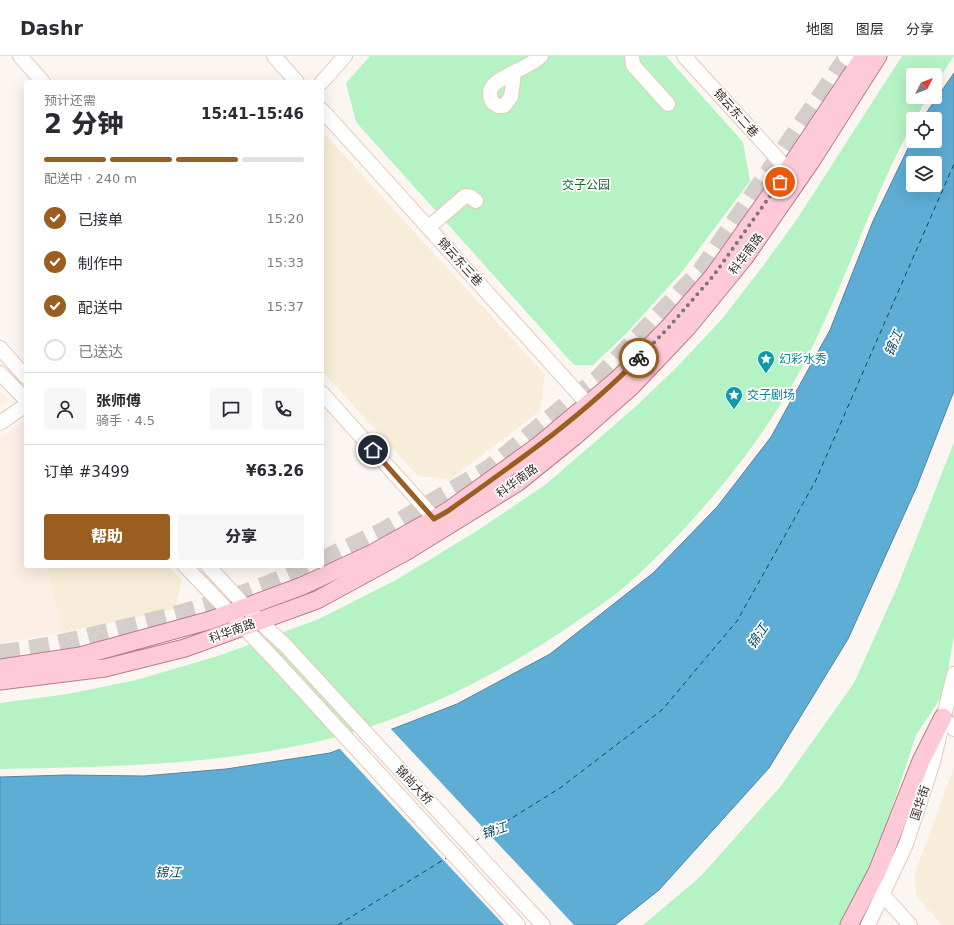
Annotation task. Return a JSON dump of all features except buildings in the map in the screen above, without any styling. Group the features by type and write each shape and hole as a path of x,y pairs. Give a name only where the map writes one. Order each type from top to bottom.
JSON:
{"main road":[{"name":"科华南路","path":"0,668 80,656 204,622 302,586 373,553 448,511 538,446 632,386 674,342 745,257 812,160 878,56"},
{"name":"科华南路","path":"0,681 105,668 185,648 317,600 407,551 517,483 593,410 714,275 788,170 856,59"},
{"path":"849,925 877,872 921,761 948,723"}],"street":[{"path":"20,56 41,80"},
{"path":"274,56 295,80"},
{"path":"324,80 345,56"},
{"path":"514,73 541,56"},
{"path":"632,56 633,65 668,104"},
{"name":"锦云东二巷","path":"684,56 788,170"},
{"name":"锦云东三巷","path":"324,112 593,410"},
{"path":"429,227 465,196 476,201"},
{"path":"0,348 24,375"},
{"path":"0,372 24,398"},
{"path":"324,395 434,519"},
{"path":"0,423 24,406"},
{"name":"锦尚大桥","path":"187,568 273,658 518,925"},
{"name":"锦尚大桥","path":"210,568 247,606 259,621 285,645 543,925"},
{"name":"国华街","path":"868,925 906,844 933,762 948,723 954,674"},
{"path":"883,895 910,925"}],"shaded area":[{"path":"324,133 545,375 540,411 449,480 417,475 324,373"},
{"path":"0,391 9,400 0,406"},
{"path":"24,421 24,568 47,568 63,632 0,643 0,438"},
{"path":"47,568 171,568 182,580 175,609 63,632"},
{"path":"954,767 954,925 942,925 917,897 914,876"}],"green space":[{"name":"交子公园","path":"370,56 666,56 743,142 750,181 681,273 626,334 593,365 574,365 356,122 346,83"},
{"path":"902,56 954,56 942,74 942,68 906,68 906,104 924,104 920,112 906,112 906,137 877,197 818,335 784,399 745,456 702,510 654,560 616,594 546,642 489,675 429,704 368,728 295,746 254,754 212,759 170,763 0,769 0,703 68,694 136,680 218,656 319,619 396,580 472,534 545,485 634,408 677,367 722,319 797,219"},
{"path":"954,442 954,636 944,693 916,735 868,881 839,925 643,925 700,877 780,787 854,683 899,583"}],"water":[{"name":"锦江","path":"954,73 954,391 917,486 848,639 769,768 659,890 615,925 0,925 0,777 66,775 144,776 226,769 330,753 457,704 550,654 653,573 717,507 771,437 830,330 873,221 908,148 942,148 942,112 927,112 932,104 942,104 942,90"}],"pier":[{"path":"390,728 574,925 504,925 339,748"}],"ferry route":[{"path":"475,841 560,788 662,710 737,621 815,482 954,164"},
{"path":"338,925 448,857"}],"tunnel":[{"path":"324,560 385,531 490,469 600,378 702,271 849,56"},
{"path":"0,654 60,644 178,615 233,598 286,578 308,568"},
{"path":"887,868 911,814"}],"way so far":[{"path":"639,358 669,327 714,275 780,182"}],"place":[{"name":"幻彩水秀","path":"766,374"},
{"name":"交子剧场","path":"734,410"}],"route":[{"path":"373,450 434,519 448,511 538,446 619,378 639,358"}]}
